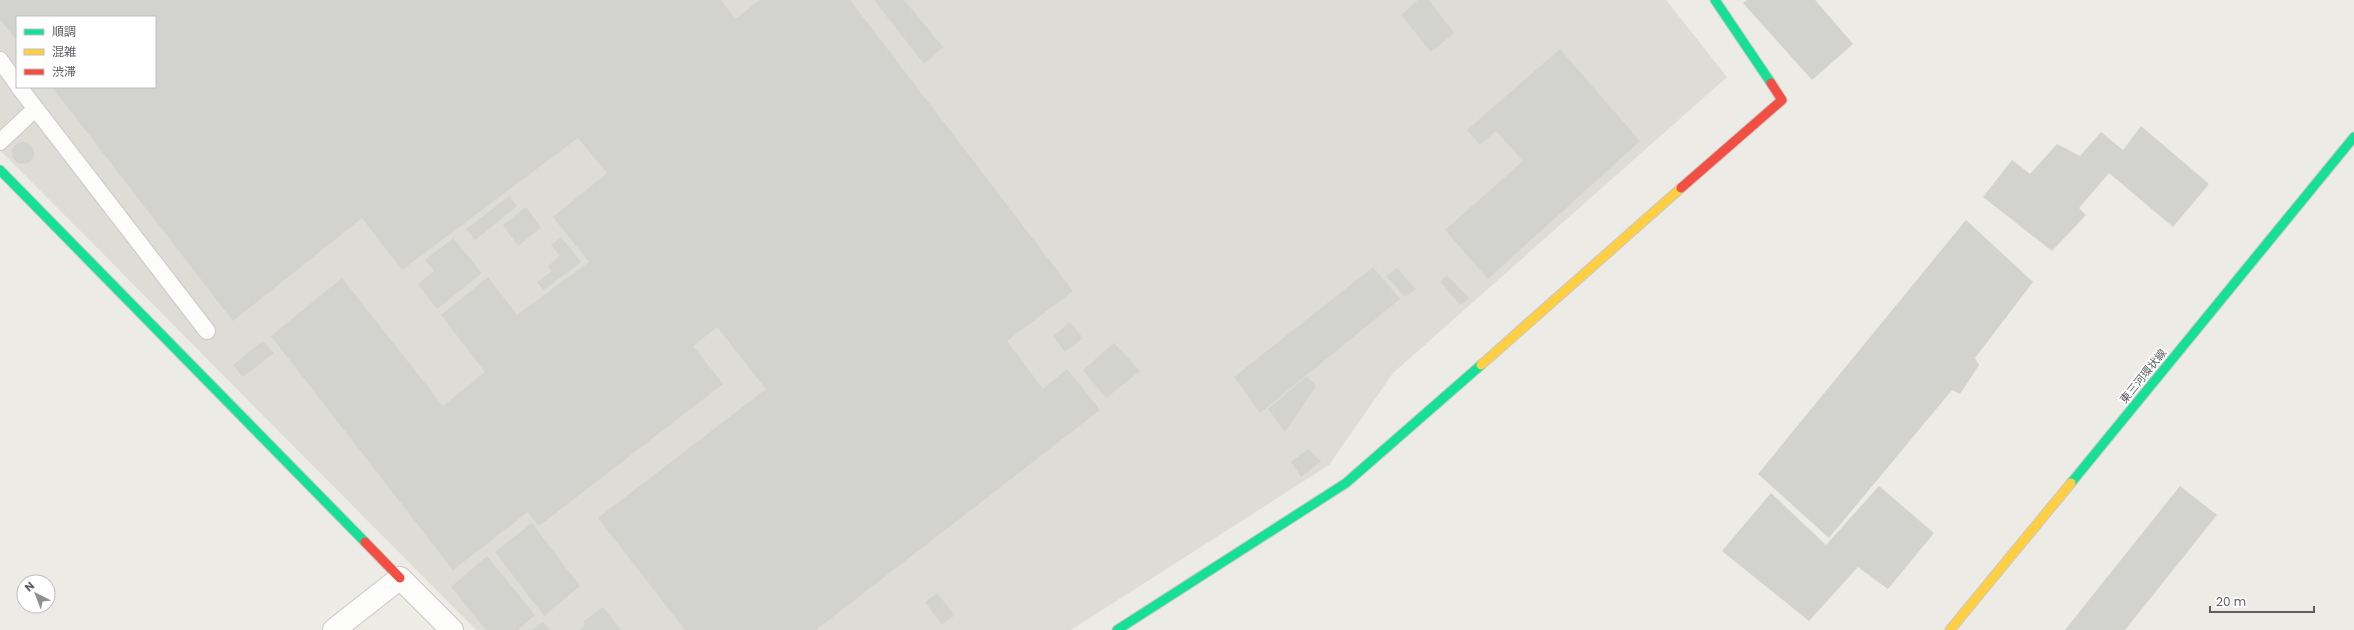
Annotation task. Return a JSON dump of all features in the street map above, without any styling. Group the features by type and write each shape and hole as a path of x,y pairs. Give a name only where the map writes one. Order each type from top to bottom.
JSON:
{"street":[{"path":"1118,630 1346,483 1782,100 1715,0"},
{"name":"東三河環状線","path":"1950,630 2354,138"},
{"path":"3,180 452,630"},
{"path":"334,630 400,578"}],"lane":[{"path":"0,60 16,83"},
{"path":"20,88 207,331"},
{"path":"0,142 35,109"}],"shaded area":[{"path":"0,0 1666,0 1727,77 1393,373 1329,465 1071,630 476,630 0,150"}],"building":[{"path":"0,0 721,0 735,19 760,0 850,0 1073,291 1007,341 1043,389 1067,369 1100,410 816,630 685,630 598,518 766,389 717,327 693,346 723,384 539,526 528,512 453,570 271,336 342,278 443,406 485,372 441,315 488,277 517,315 589,262 553,217 607,173 578,138 402,270 362,218 233,321 53,88 156,88 156,16 16,16 16,40 0,19"},
{"path":"874,0 904,0 943,47 924,64"},
{"path":"1418,0 1429,0 1454,33 1431,52 1401,15"},
{"path":"1747,0 1815,0 1853,44 1812,80 1743,3"},
{"path":"1560,49 1640,141 1488,279 1445,230 1523,161 1496,131 1480,145 1467,130"},
{"path":"2141,126 2209,184 2173,227 2109,173 2079,208 2086,215 2052,251 1983,197 2012,160 2030,174 2057,144 2080,156 2101,132 2123,150"},
{"path":"23,142 31,145 34,153 31,161 23,164 15,161 12,153 15,145"},
{"path":"509,196 517,206 475,240 466,229"},
{"path":"526,207 541,228 518,246 503,225"},
{"path":"1966,220 2033,282 1975,358 1979,365 1960,394 1952,390 1829,538 1758,474"},
{"path":"561,237 581,262 544,290 537,282 552,271 548,266 560,256 551,245"},
{"path":"453,238 482,273 437,309 418,284 434,271 425,260"},
{"path":"1373,267 1400,299 1260,413 1234,377"},
{"path":"1397,268 1416,289 1405,297 1386,276"},
{"path":"1447,275 1469,298 1460,305 1440,282"},
{"path":"1070,322 1083,338 1065,352 1053,336"},
{"path":"263,341 274,353 243,377 233,365"},
{"path":"1114,343 1140,371 1106,398 1083,370"},
{"path":"1307,376 1316,386 1285,432 1268,409"},
{"path":"1308,449 1321,461 1301,477 1291,462"},
{"path":"1879,486 1934,533 1888,589 1858,567 1809,621 1722,551 1771,493 1826,545"},
{"path":"2180,486 2217,515 2125,630 2065,630"},
{"path":"532,523 580,586 544,616 495,552"},
{"path":"487,556 535,615 518,630 486,630 451,587"},
{"path":"937,593 955,615 942,625 925,602"},
{"path":"603,607 621,630 580,630 584,627 584,621"},
{"path":"543,622 550,630 532,630"}],"traffic: fast":[{"path":"1715,0 1771,83"},
{"path":"2071,483 2354,137"},
{"path":"0,170 365,542"},
{"path":"1117,630 1346,483 1481,365"}],"traffic: slow":[{"path":"1481,365 1681,188"},
{"path":"1950,630 2071,483"}],"traffic: jam":[{"path":"1681,188 1782,100 1771,83"},
{"path":"365,542 400,578"}]}
